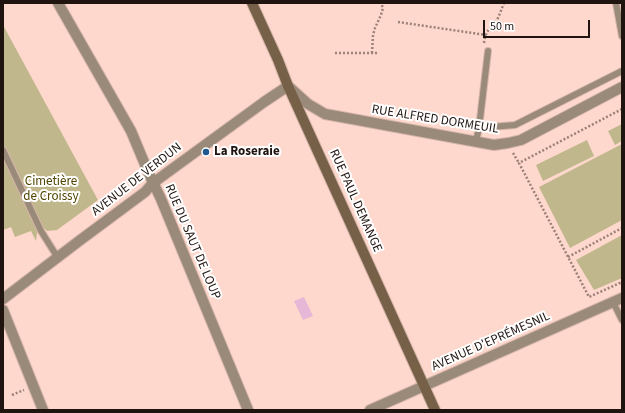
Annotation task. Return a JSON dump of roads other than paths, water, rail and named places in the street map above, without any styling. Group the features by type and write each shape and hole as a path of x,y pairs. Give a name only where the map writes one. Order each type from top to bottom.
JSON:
{"main road":[{"name":"RUE PAUL DEMANGE","path":"252,3 288,86 435,410"}],"street":[{"name":"RUE DU SAUT DE LOUP","path":"58,3 131,131 248,410"},
{"name":"AVENUE DE VERDUN","path":"3,299 145,192 153,183 288,86"},
{"name":"RUE ALFRED DORMEUIL","path":"288,86 308,104 325,114 494,144 521,140 622,87"},
{"name":"AVENUE D'EPRÉMESNIL","path":"370,410 618,300"},
{"path":"3,310 43,410"}],"lane":[{"path":"616,3 622,36"},
{"path":"476,141 479,128 488,51"},
{"path":"479,128 515,125 622,71"},
{"path":"3,150 41,231 58,258"},
{"path":"618,300 622,320"}],"place":[{"name":"La Roseraie","path":"206,152"}],"park label":[{"name":"Cimetière de Croissy","path":"51,190"}]}
